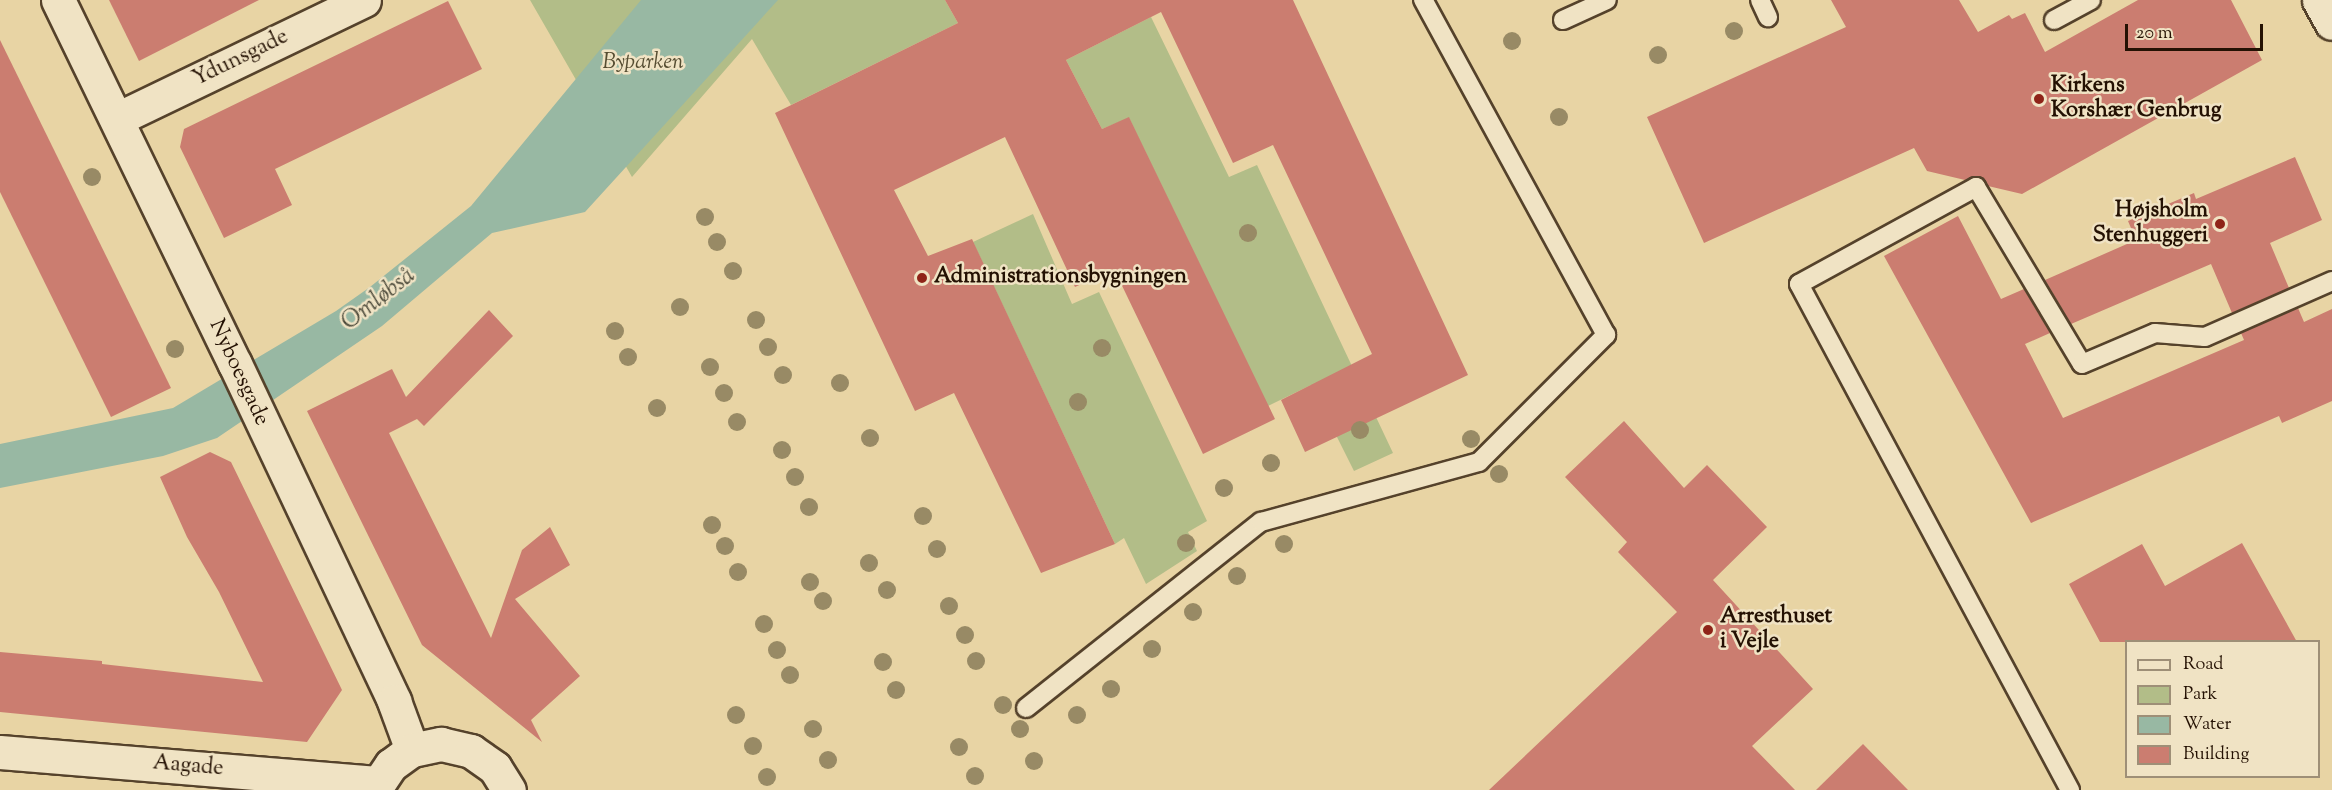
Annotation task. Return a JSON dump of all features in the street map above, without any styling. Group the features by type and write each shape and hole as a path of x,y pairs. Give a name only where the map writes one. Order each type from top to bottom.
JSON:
{"street":[{"name":"Nyboesgade","path":"58,0 235,364 394,700 412,750"},
{"name":"Ydunsgade","path":"117,119 364,0"},
{"path":"2319,0 2332,23"},
{"path":"376,786 391,765 412,750 441,744 471,751 495,768 508,790"},
{"name":"Aagade","path":"0,752 376,786"}],"lane":[{"path":"1026,708 1261,522 1479,462 1606,335 1423,0"},
{"path":"1563,20 1607,0"},
{"path":"2054,20 2091,0"},
{"path":"2070,790 1799,284 1976,187 2082,364 2155,333 2205,337 2332,281"}],"green space":[{"name":"Byparken","path":"530,0 945,0 958,23 791,105 752,39 632,177"},
{"path":"1151,17 1229,177 1257,165 1393,453 1354,471 1311,385 1268,406 1129,118 1102,129 1066,60"},
{"path":"1033,214 1072,304 1099,292 1207,521 1188,532 1197,551 1146,584 1124,538 1115,544 973,242"}],"water":[{"name":"Omløbså","path":"641,0 778,0 585,212 492,233 382,326 217,438 163,456 0,488 0,444 173,408 336,311 370,287 471,206"}],"building":[{"path":"109,0 259,0 139,61"},
{"name":"Administrationsbygningen","path":"945,0 1293,0 1468,375 1305,452 1281,400 1372,354 1273,145 1233,163 1161,12 1066,60 1102,129 1129,117 1275,419 1203,454 1114,269 1075,287 1005,137 894,190 928,256 972,239 1115,544 1041,573 954,393 915,411 775,113 958,23"},
{"path":"1831,0 1959,0 1978,32 2009,15 2012,19 2025,13 2045,52 2138,0 2231,0 2262,60 2022,194 1988,186 1982,178 1977,176 1965,180 1927,171 1914,148 1704,243 1647,117 1846,27"},
{"path":"448,1 482,69 275,169 292,205 224,238 180,147 184,129"},
{"path":"0,40 171,388 111,417 0,192"},
{"name":"Højsholm Stenhuggeri","path":"2295,157 2322,220 2270,243 2289,288 2232,313 2211,264 2071,324 2045,280 2136,240 2128,221 2194,193 2196,199"},
{"path":"1958,216 2001,299 2024,289 2050,333 2025,344 2063,418 2244,340 2241,333 2298,308 2304,322 2332,309 2332,401 2282,423 2279,416 2031,523 1884,256"},
{"path":"489,310 513,336 424,426 417,419 389,433 491,638 522,550 550,527 570,565 515,599 580,676 531,720 542,742 422,645 307,411 392,369 406,397"},
{"path":"1624,421 1684,488 1707,465 1767,527 1713,580 1813,689 1752,746 1795,790 1489,790 1677,612 1618,552 1627,542 1565,477"},
{"path":"210,452 231,462 342,690 307,742 0,712 0,652 102,661 102,664 263,682 219,592 187,537 160,477"},
{"path":"2242,543 2296,640 2100,642 2069,584 2142,544 2165,586"},
{"path":"1863,744 1908,790 1816,790"}],"place":[{"name":"Kirkens Korshær Genbrug","path":"2039,99"},
{"name":"Højsholm Stenhuggeri","path":"2220,224"},
{"name":"Administrationsbygningen","path":"922,278"},
{"name":"Arresthuset i Vejle","path":"1708,630"}]}
